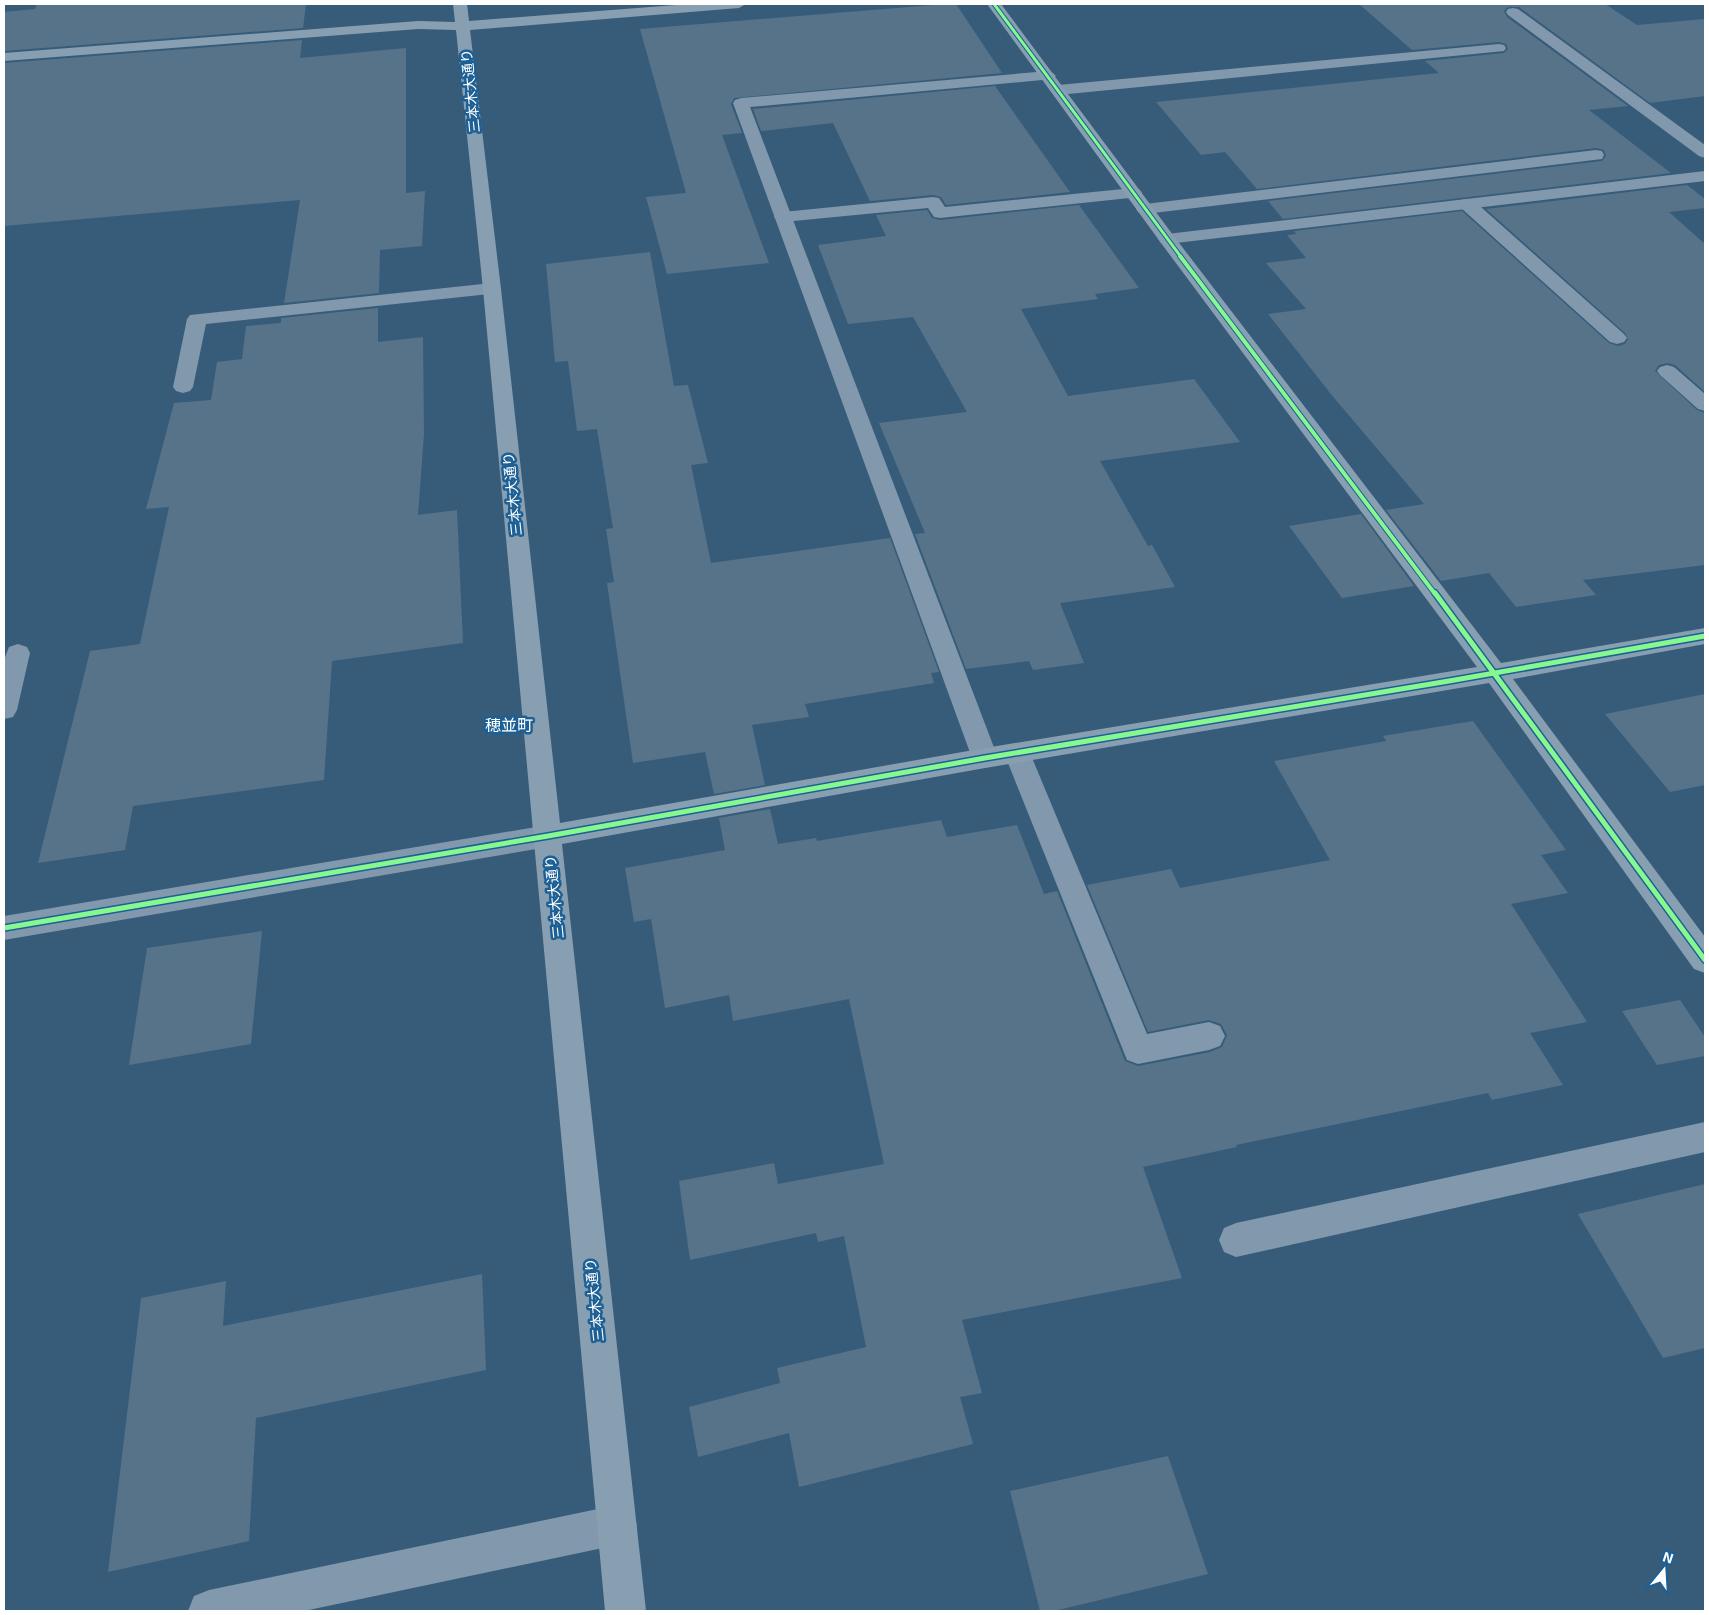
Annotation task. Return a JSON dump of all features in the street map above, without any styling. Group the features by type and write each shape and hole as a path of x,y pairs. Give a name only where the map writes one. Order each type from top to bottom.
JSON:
{"street":[{"path":"462,14 739,4"},
{"path":"994,4 1133,193 1495,673 1705,960"},
{"path":"4,57 418,25 479,10"},
{"path":"1513,12 1705,153"},
{"name":"三本木大通り","path":"462,14 492,289 626,1611"},
{"path":"985,758 741,103 1053,83 1499,48"},
{"path":"1145,209 1596,155"},
{"path":"1167,238 1705,176"},
{"path":"784,217 934,202 940,213 1133,193"},
{"path":"1468,204 1616,338"},
{"path":"183,387 197,319 492,289"},
{"path":"1667,372 1705,406"},
{"path":"4,928 548,836 985,758 1705,636"},
{"path":"4,710 18,653"},
{"path":"1017,753 1138,1050 1209,1036"},
{"path":"1236,1240 1705,1137"},
{"path":"209,1611 617,1525"}],"building":[{"path":"37,4 306,4 303,28 4,51 4,12 35,9"},
{"path":"956,4 1002,73 734,98 731,104 742,133 722,135 769,263 667,274 646,197 686,193 640,29"},
{"path":"1359,4 1605,4 1637,25 1705,19 1705,96 1650,103 1519,7 1508,7 1504,11 1507,17 1628,106 1589,110 1671,173 1283,219 1268,201 1602,161 1606,156 1604,150 1596,148 1257,189 1225,152 1201,155 1156,102 1439,73 1425,61 1504,53 1508,49 1506,44 1499,42 1412,50"},
{"path":"302,40 300,58 406,48 406,193 425,191 422,246 380,250 379,293 284,303 300,200 4,226 4,63"},
{"path":"995,86 1070,192 946,205 941,197 933,195 870,201 833,123 761,131 753,109"},
{"path":"1687,185 1705,199 1705,208 1669,212 1705,244 1705,392 1675,365 1668,363 1659,365 1655,371 1697,410 1705,413 1705,565 1583,580 1596,595 1516,607 1489,573 1441,581 1386,510 1424,504 1330,393 1268,314 1306,309 1266,263 1306,258 1287,235 1296,234 1294,231 1462,211 1609,343 1618,346 1625,344 1628,339 1625,333 1486,209"},
{"path":"1079,205 1139,288 1095,294 1098,299 1021,309 1068,396 1194,379 1240,442 1100,461 1148,546 1152,545 1175,587 1060,603 1084,663 1033,670 1029,661 966,669 915,534 925,533 879,423 967,412 913,317 848,324 818,245 886,236 876,215 927,210 932,218 940,220"},
{"path":"650,252 674,386 688,385 708,463 691,465 711,563 890,538 939,672 931,673 934,683 805,704 809,717 752,725 765,785 714,794 705,752 633,763 607,583 614,582 606,529 613,528 597,429 577,431 568,361 555,362 546,264"},
{"path":"378,308 378,342 423,337 424,434 418,515 457,510 463,643 332,661 324,780 133,806 125,850 38,863 90,651 140,644 169,507 146,509 174,403 211,400 217,362 242,359 246,326 281,323 281,318"},
{"path":"1361,514 1414,586 1342,598 1289,526"},
{"path":"1705,694 1705,785 1670,792 1605,714"},
{"path":"1473,721 1566,850 1541,855 1568,893 1511,904 1587,1022 1530,1033 1563,1085 1492,1100 1488,1093 1236,1145 1237,1147 1143,1167 1182,1278 962,1320 982,1393 960,1397 973,1444 799,1487 789,1433 698,1457 689,1407 780,1383 777,1368 866,1347 844,1236 818,1242 816,1233 690,1260 679,1181 774,1163 778,1184 884,1164 849,999 733,1021 729,995 665,1008 651,919 634,922 625,868 725,850 719,818 770,809 778,844 816,838 817,841 941,820 947,837 1017,825 1044,894 1057,891 1125,1061 1138,1066 1210,1052 1222,1047 1227,1035 1221,1024 1209,1020 1148,1032 1087,885 1171,869 1180,888 1330,860 1274,761 1386,741 1383,736"},
{"path":"262,931 251,1044 129,1065 147,948"},
{"path":"1680,1000 1705,1037 1705,1056 1657,1065 1622,1011"},
{"path":"1705,1184 1705,1348 1663,1358 1578,1214"},
{"path":"482,1274 486,1370 256,1418 249,1541 108,1572 141,1298 226,1281 223,1326"},
{"path":"1168,1456 1208,1574 1054,1611 1040,1611 1010,1491"}],"cycle path":[{"path":"994,4 1167,239 1495,673 1705,960"},
{"path":"4,928 548,836 985,758 1449,681 1705,636"}],"district":[{"name":"穂並町","path":"509,724"}]}
